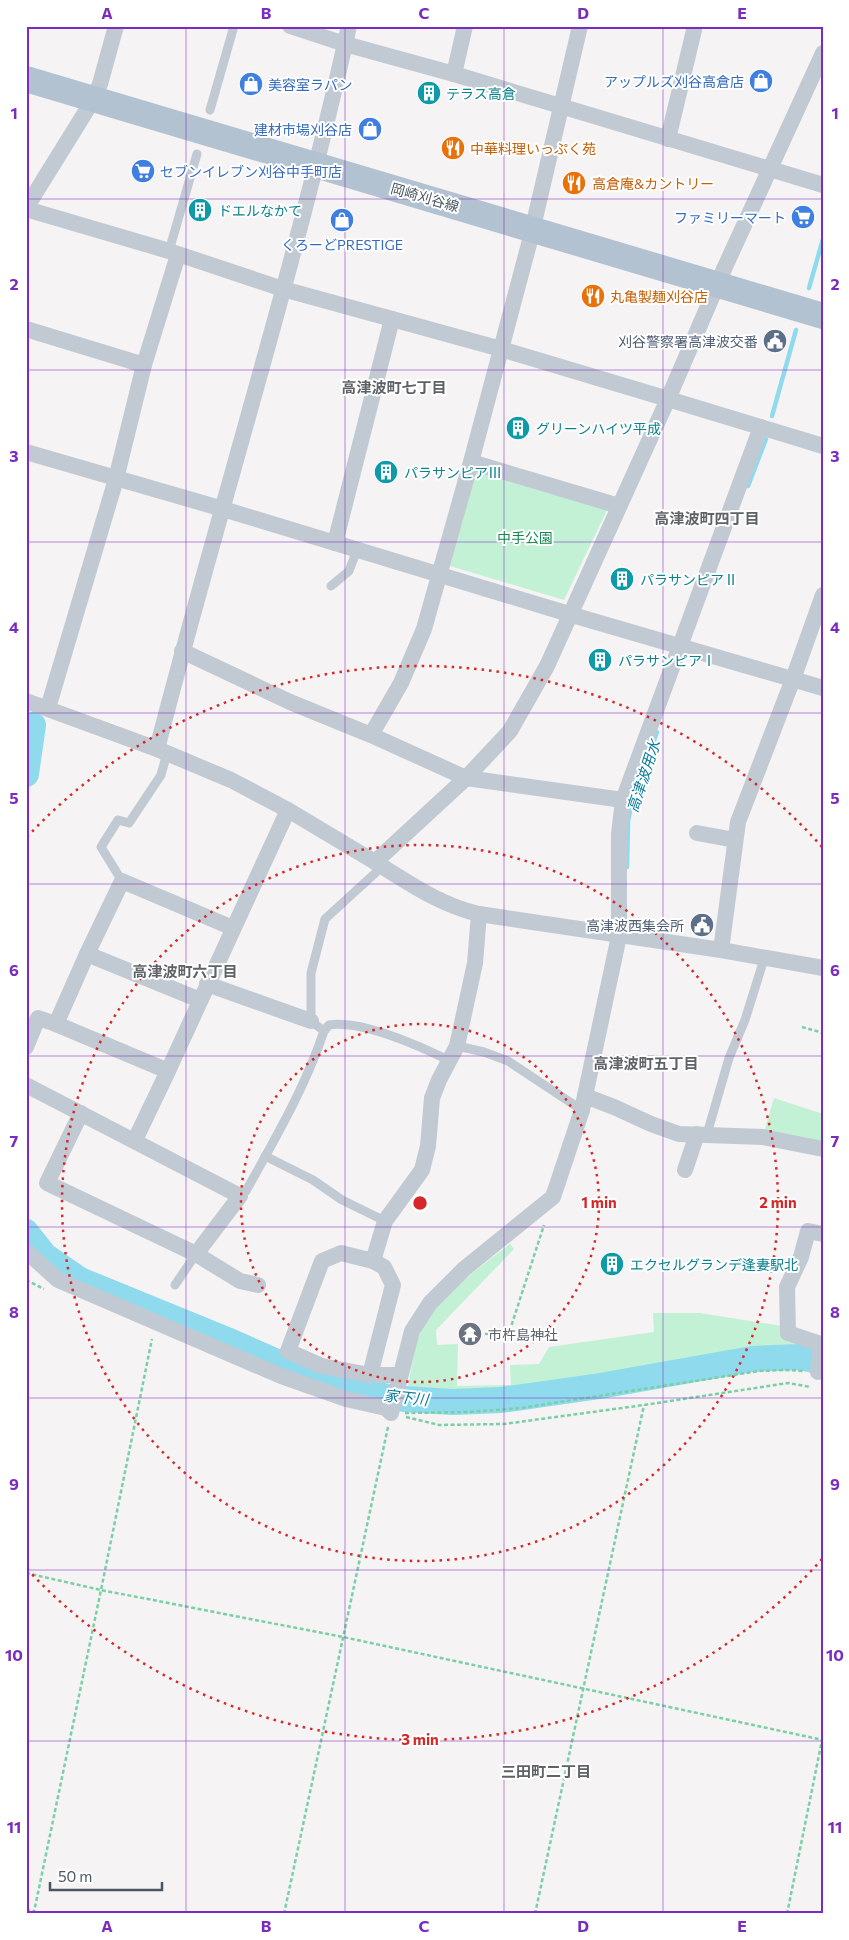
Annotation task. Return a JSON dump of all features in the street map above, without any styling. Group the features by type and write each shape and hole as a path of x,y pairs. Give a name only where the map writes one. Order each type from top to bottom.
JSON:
{"main road":[{"name":"岡崎刈谷線","path":"26,79 823,316"}],"street":[{"path":"116,26 100,84 93,100 26,208 283,289 501,349 823,446"},
{"path":"290,26 345,44 454,74 823,185"},
{"path":"162,751 182,651 224,509 283,289 316,165 349,26"},
{"path":"454,74 465,26"},
{"path":"371,735 401,683 424,628 501,349 532,229 580,26"},
{"path":"668,139 695,26"},
{"path":"379,864 466,778 510,731 547,666 823,53"},
{"path":"48,708 116,479 173,253"},
{"path":"335,543 392,319"},
{"path":"26,329 144,365"},
{"path":"26,1251 58,1280 67,1284 281,1376 346,1399 386,1408 392,1413 412,1332 430,1303 464,1269 553,1197 583,1103 619,936 619,834 623,800 761,427"},
{"path":"26,452 224,509 569,614 823,688"},
{"path":"471,462 619,506"},
{"path":"721,950 738,822 823,595"},
{"path":"182,651 290,702 371,735 466,778 623,800"},
{"path":"26,701 162,751 231,780 288,810 437,900 458,910 764,958 822,965"},
{"path":"135,1140 288,810"},
{"path":"698,834 735,840"},
{"path":"56,1024 122,881 233,928"},
{"path":"373,1261 384,1221 422,1170 428,1146 432,1098 457,1046 475,963 479,914"},
{"path":"87,954 200,1000"},
{"path":"207,984 311,1021"},
{"path":"26,1047 38,1018 168,1071"},
{"path":"26,1085 240,1196 196,1254"},
{"path":"583,1103 614,1107 651,1124 679,1134 763,1137 823,1149"},
{"path":"81,1114 47,1183 196,1254 240,1281 258,1285"},
{"path":"685,1170 702,1134"},
{"path":"817,1377 821,1344 788,1333 787,1287 801,1257 808,1231 823,1234"},
{"path":"370,1375 393,1284 384,1267 373,1261 341,1253 322,1261 288,1352 322,1366 370,1375 400,1376"}],"lane":[{"path":"210,110 234,26"},
{"path":"173,253 197,154"},
{"path":"331,586 349,571 357,550"},
{"path":"122,881 101,847 118,820 129,824 161,776 162,751"},
{"path":"324,1031 311,1021 311,973 325,919 379,864"},
{"path":"702,1134 729,1058 745,1020 764,958"},
{"path":"240,1196 246,1191 292,1107 314,1062 324,1031 329,1025 337,1024 373,1030 415,1044 450,1061"},
{"path":"457,1046 484,1052 508,1061 583,1103"},
{"path":"265,1156 313,1180 342,1200 384,1221"},
{"path":"175,1285 196,1254"}],"path":[{"path":"802,1027 823,1033"},
{"path":"485,1334 509,1333 553,1197"},
{"path":"34,1912 152,1339"},
{"path":"392,1413 469,1412 521,1408 759,1371 785,1370 817,1377"},
{"path":"392,1413 439,1426 494,1424 644,1405 817,1377"},
{"path":"535,1914 644,1405"},
{"path":"284,1914 392,1413"},
{"path":"26,1573 101,1590 343,1637 583,1687 822,1740"},
{"path":"786,1914 823,1735"},
{"path":"26,1909 42,1914"}],"green space":[{"name":"中手公園","path":"476,472 607,510 564,600 450,566"},
{"path":"774,1098 823,1114 823,1144 764,1132"},
{"path":"510,1244 514,1249 436,1330 437,1345 458,1344 457,1386 511,1385 510,1365 539,1364 549,1347 654,1332 653,1313 700,1313 782,1326 817,1347 815,1356 799,1353 751,1354 540,1390 524,1388 503,1392 463,1394 407,1391 420,1334 436,1308 459,1285"}],"waterway":[{"name":"高津波用水","path":"809,288 823,239"},
{"name":"高津波用水","path":"772,416 796,330"},
{"name":"高津波用水","path":"748,486 766,439"},
{"name":"家下川","path":"26,774 33,725"},
{"name":"高津波用水","path":"627,867 628,821 632,801 657,732"},
{"name":"家下川","path":"26,1232 45,1256 80,1280 227,1340 311,1377 358,1392 404,1399 453,1402 501,1400 600,1386 752,1359 800,1357 823,1362"}],"place":[{"name":"アップルズ刈谷高倉店","path":"761,81"},
{"name":"美容室ラパン","path":"251,84"},
{"name":"テラス高倉","path":"429,93"},
{"name":"建材市場刈谷店","path":"370,129"},
{"name":"中華料理いっぷく苑","path":"453,148"},
{"name":"セブンイレブン刈谷中手町店","path":"143,171"},
{"name":"高倉庵&カントリー","path":"574,183"},
{"name":"ドエルなかて","path":"200,210"},
{"name":"ファミリーマート","path":"803,217"},
{"name":"くろーどPRESTIGE","path":"342,220"},
{"name":"丸亀製麺刈谷店","path":"593,296"},
{"name":"刈谷警察署高津波交番","path":"775,341"},
{"name":"グリーンハイツ平成","path":"518,428"},
{"name":"パラサンピアⅢ","path":"386,472"},
{"name":"パラサンピアⅡ","path":"622,579"},
{"name":"パラサンピアⅠ","path":"600,660"},
{"name":"高津波西集会所","path":"702,925"},
{"name":"エクセルグランデ逢妻駅北","path":"612,1264"},
{"name":"市杵島神社","path":"470,1334"}],"district":[{"name":"高津波町七丁目","path":"394,387"},
{"name":"高津波町四丁目","path":"707,518"},
{"name":"高津波町六丁目","path":"185,971"},
{"name":"高津波町五丁目","path":"646,1063"},
{"name":"三田町二丁目","path":"546,1771"}]}
